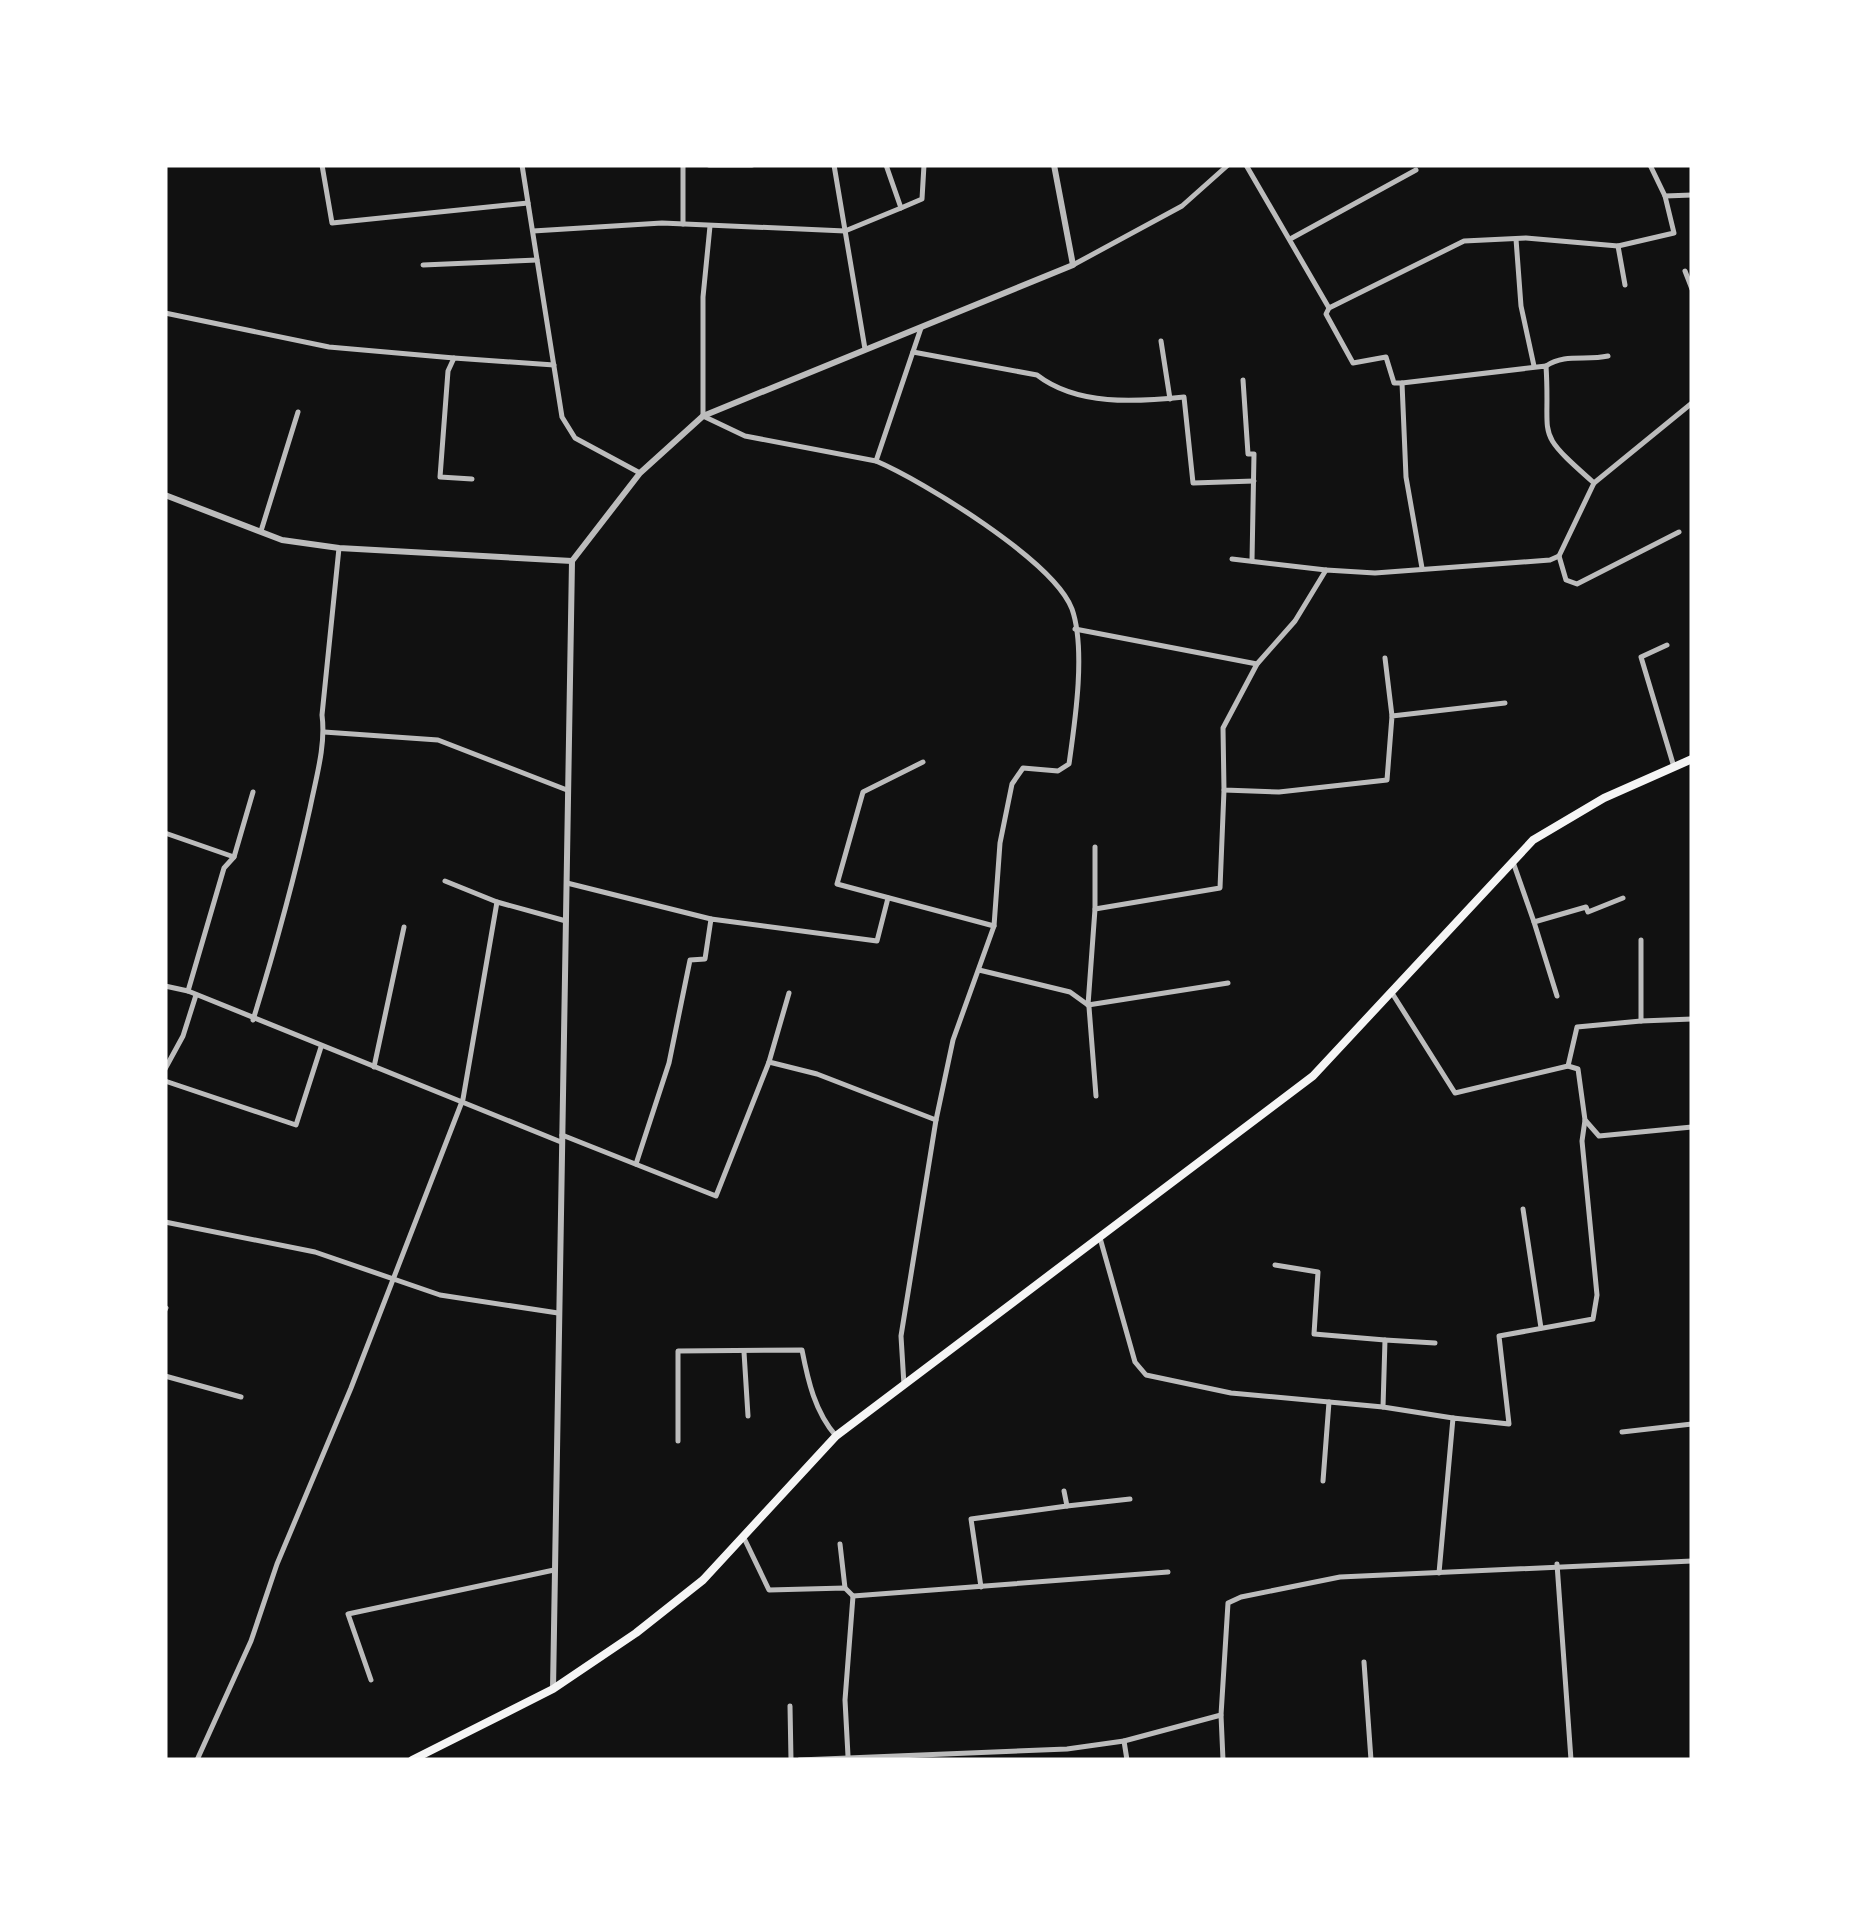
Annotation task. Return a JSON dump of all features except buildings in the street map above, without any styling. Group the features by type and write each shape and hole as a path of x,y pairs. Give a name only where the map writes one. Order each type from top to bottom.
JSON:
{"main road":[{"path":"412,1760 553,1689 636,1633 690,1590 836,1436 905,1388 1313,1076 1534,840 1564,820 1692,760"}],"street":[{"path":"322,165 332,223 528,202"},
{"path":"522,165 567,430 640,473"},
{"path":"683,165 683,224"},
{"path":"709,165 752,165"},
{"path":"834,165 865,349"},
{"path":"886,165 901,208"},
{"path":"533,231 683,224 845,231 922,199 924,165"},
{"path":"1054,165 1073,265"},
{"path":"553,1689 572,561 640,473 703,416 1073,265 1182,206 1228,165"},
{"path":"1246,165 1292,238 1329,308"},
{"path":"1608,356 1592,360 1570,356 1546,366 1394,383 1386,357 1353,363 1326,314 1329,308 1464,241 1516,238 1618,246 1674,233 1665,196 1650,165"},
{"path":"1292,238 1416,170"},
{"path":"1665,196 1692,196"},
{"path":"703,416 703,297 710,226"},
{"path":"1516,238 1521,306 1534,366"},
{"path":"1618,246 1625,285"},
{"path":"423,265 537,260"},
{"path":"1685,272 1692,290"},
{"path":"165,313 329,347 554,365"},
{"path":"876,461 921,327"},
{"path":"1161,342 1170,398"},
{"path":"912,352 1037,375 1052,387 1080,395 1135,402 1184,397 1193,483 1254,481"},
{"path":"454,358 448,372 440,477 472,479"},
{"path":"1546,366 1546,435 1551,445 1594,483"},
{"path":"1243,380 1254,481 1252,561"},
{"path":"1402,383 1406,477 1422,568"},
{"path":"1232,559 1374,573 1550,560 1559,556 1594,483 1692,403"},
{"path":"261,530 298,412"},
{"path":"703,416 745,436 876,461 937,491 1020,552 1064,595 1074,629 1076,710 1070,764 1058,772 1023,768 1016,775 1000,843 994,926 952,1040 901,1336 905,1388"},
{"path":"165,496 282,540 339,548 572,561"},
{"path":"1559,556 1566,580 1578,584 1679,532"},
{"path":"253,1020 289,902 324,732 322,715 339,548"},
{"path":"1095,908 1220,888 1223,728 1257,664 1295,621 1326,570"},
{"path":"1074,629 1257,664"},
{"path":"1666,644 1642,657 1674,767"},
{"path":"1224,790 1279,792 1387,780 1392,716 1385,658"},
{"path":"1392,716 1504,702"},
{"path":"324,732 438,740 567,790"},
{"path":"923,762 863,792 837,884 994,926"},
{"path":"188,991 224,868 234,857 253,792"},
{"path":"165,833 234,857"},
{"path":"1095,847 1089,1006 1096,1096"},
{"path":"1513,862 1557,996"},
{"path":"444,882 566,921"},
{"path":"566,883 712,919 878,941 888,898"},
{"path":"1534,922 1586,907 1588,912 1623,898"},
{"path":"198,1760 251,1641 277,1564 463,1099 497,902"},
{"path":"636,1164 669,1063 690,960 705,959 712,919"},
{"path":"374,1067 404,927"},
{"path":"1641,940 1641,1020"},
{"path":"979,970 1070,992 1089,1006 1228,983"},
{"path":"165,986 188,991 320,1048 716,1196 769,1062 789,992"},
{"path":"1100,1238 1135,1362 1146,1375 1231,1393 1510,1424 1499,1336 1593,1319 1597,1295 1578,1068 1568,1066 1455,1093 1392,993"},
{"path":"165,1069 183,1036 196,995"},
{"path":"1568,1066 1577,1027 1692,1019"},
{"path":"165,1081 296,1125 320,1048"},
{"path":"769,1062 816,1074 936,1120"},
{"path":"1585,1120 1599,1136 1692,1126"},
{"path":"1524,1209 1541,1328"},
{"path":"165,1222 315,1252 440,1295 558,1313"},
{"path":"1275,1265 1318,1272 1314,1334 1434,1343"},
{"path":"1383,1407 1384,1340"},
{"path":"678,1440 678,1350 802,1350 823,1421 836,1436"},
{"path":"744,1352 748,1416"},
{"path":"165,1376 241,1397"},
{"path":"1323,1481 1329,1402"},
{"path":"1439,1573 1453,1418"},
{"path":"1622,1432 1692,1424"},
{"path":"1064,1491 1067,1506"},
{"path":"981,1586 971,1519 1130,1499"},
{"path":"743,1535 769,1590 844,1588 853,1596 1168,1572"},
{"path":"840,1544 844,1588"},
{"path":"1223,1760 1221,1715 1228,1602 1340,1576 1557,1564 1640,1566 1692,1560"},
{"path":"1557,1564 1571,1760"},
{"path":"371,1680 348,1614 554,1570"},
{"path":"848,1756 845,1700 853,1596"},
{"path":"1364,1662 1371,1760"},
{"path":"790,1706 795,1760 848,1756 882,1760 1050,1750 1124,1742 1221,1715"},
{"path":"1124,1742 1126,1760"}]}
